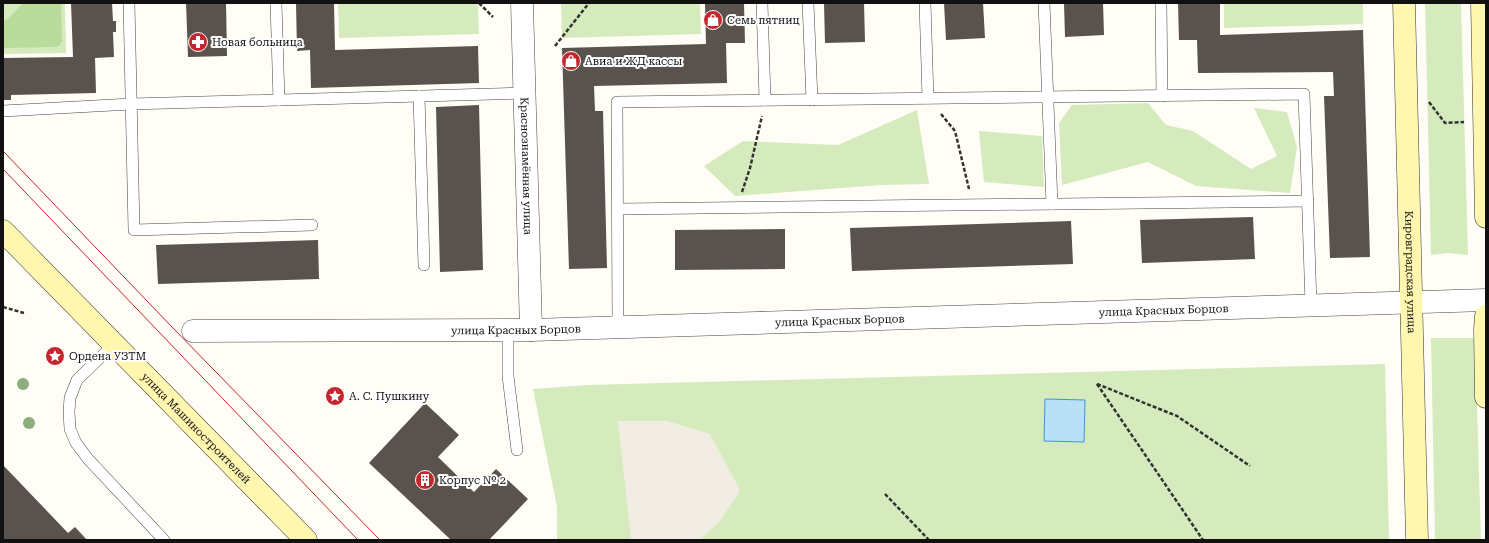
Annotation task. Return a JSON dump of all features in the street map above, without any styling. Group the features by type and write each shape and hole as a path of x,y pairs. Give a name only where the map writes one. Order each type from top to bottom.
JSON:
{"main road":[{"name":"Кировградская улица","path":"1404,3 1417,540"},
{"path":"1482,3 1486,217"},
{"name":"улица Машиностроителей","path":"3,231 306,540"},
{"path":"1486,316 1486,398"}],"street":[{"name":"Краснознамённая улица","path":"522,3 531,330"},
{"name":"улица Красных Борцов","path":"193,331 531,330 1486,300"}],"lane":[{"path":"129,3 134,230 312,226"},
{"path":"276,3 279,100"},
{"path":"762,3 765,100"},
{"path":"808,3 812,100"},
{"path":"926,3 928,98"},
{"path":"1044,3 1052,204"},
{"path":"1160,3 1162,96"},
{"path":"3,111 131,104 524,93"},
{"path":"618,327 619,209 617,102 1304,94 1311,305"},
{"path":"419,96 424,265"},
{"path":"619,209 1308,201"},
{"path":"508,330 508,376 517,450"},
{"path":"114,344 77,380 70,398 68,412 70,429 76,443 88,459 164,540"}],"path":[{"path":"479,3 493,17"},
{"path":"555,46 589,3"},
{"path":"928,98 954,131 972,205"},
{"path":"736,208 750,168 765,100"},
{"path":"3,307 24,313"},
{"path":"1203,540 1097,384 1177,416 1250,466"},
{"path":"885,494 929,540"}],"green space":[{"path":"3,3 65,3 66,53 3,54"},
{"path":"23,3 61,3 62,41 59,46 3,48 3,21 9,18"},
{"path":"338,3 478,3 479,34 339,38"},
{"path":"561,3 700,3 701,34 562,38"},
{"path":"1224,3 1363,3 1363,24 1224,28"},
{"path":"1425,3 1461,3 1468,255 1448,253 1431,255"},
{"path":"1148,103 1166,125 1193,131 1251,169 1277,156 1254,108 1287,112 1297,147 1290,193 1196,186 1148,162 1062,185 1059,123 1072,105"},
{"path":"917,110 929,184 881,185 735,196 704,166 743,141 838,145"},
{"path":"979,131 1042,136 1044,187 984,182"},
{"path":"1431,338 1475,338 1481,540 1435,540"},
{"path":"1385,364 1389,540 557,540 557,507 533,389 588,385"}],"shaded area":[{"path":"618,421 667,421 710,434 739,488 739,493 720,521 700,540 631,540"}],"water":[{"path":"1045,399 1085,400 1084,442 1044,441"}],"building":[{"path":"71,3 112,3 113,21 116,21 116,32 113,32 114,57 95,58 96,93 11,95 11,100 3,100 3,58 73,57"},
{"path":"186,3 226,3 227,56 188,57"},
{"path":"296,3 334,3 335,50 478,46 479,83 311,88 310,50 297,51"},
{"path":"705,3 744,3 745,43 726,43 727,83 594,86 595,111 603,111 607,268 569,269 562,48 706,44"},
{"path":"824,3 864,3 865,42 825,43"},
{"path":"944,3 983,3 985,38 946,40"},
{"path":"1064,3 1103,3 1104,35 1065,37"},
{"path":"1178,3 1220,3 1220,35 1363,30 1370,257 1330,258 1324,96 1334,96 1333,72 1198,73 1197,40 1179,40"},
{"path":"479,105 483,270 440,272 436,107"},
{"path":"1253,217 1255,259 1142,263 1140,220"},
{"path":"1071,221 1073,264 852,271 850,228"},
{"path":"785,229 785,269 675,270 675,230"},
{"path":"318,240 319,279 158,284 156,245"},
{"name":"Корпус № 2","path":"425,403 459,435 438,457 474,492 496,469 528,499 489,540 451,540 369,463"},
{"path":"3,465 68,533 75,527 87,540 3,540"}],"tram line":[{"path":"3,151 380,540"},
{"path":"3,169 358,540"}],"place":[{"name":"Семь пятниц","path":"713,20"},
{"name":"Новая больница","path":"198,42"},
{"name":"Авиа и ЖД кассы","path":"571,61"},
{"name":"Ордена УЗТМ","path":"55,356"},
{"name":"А. С. Пушкину","path":"335,396"},
{"name":"Корпус № 2","path":"425,480"}]}
